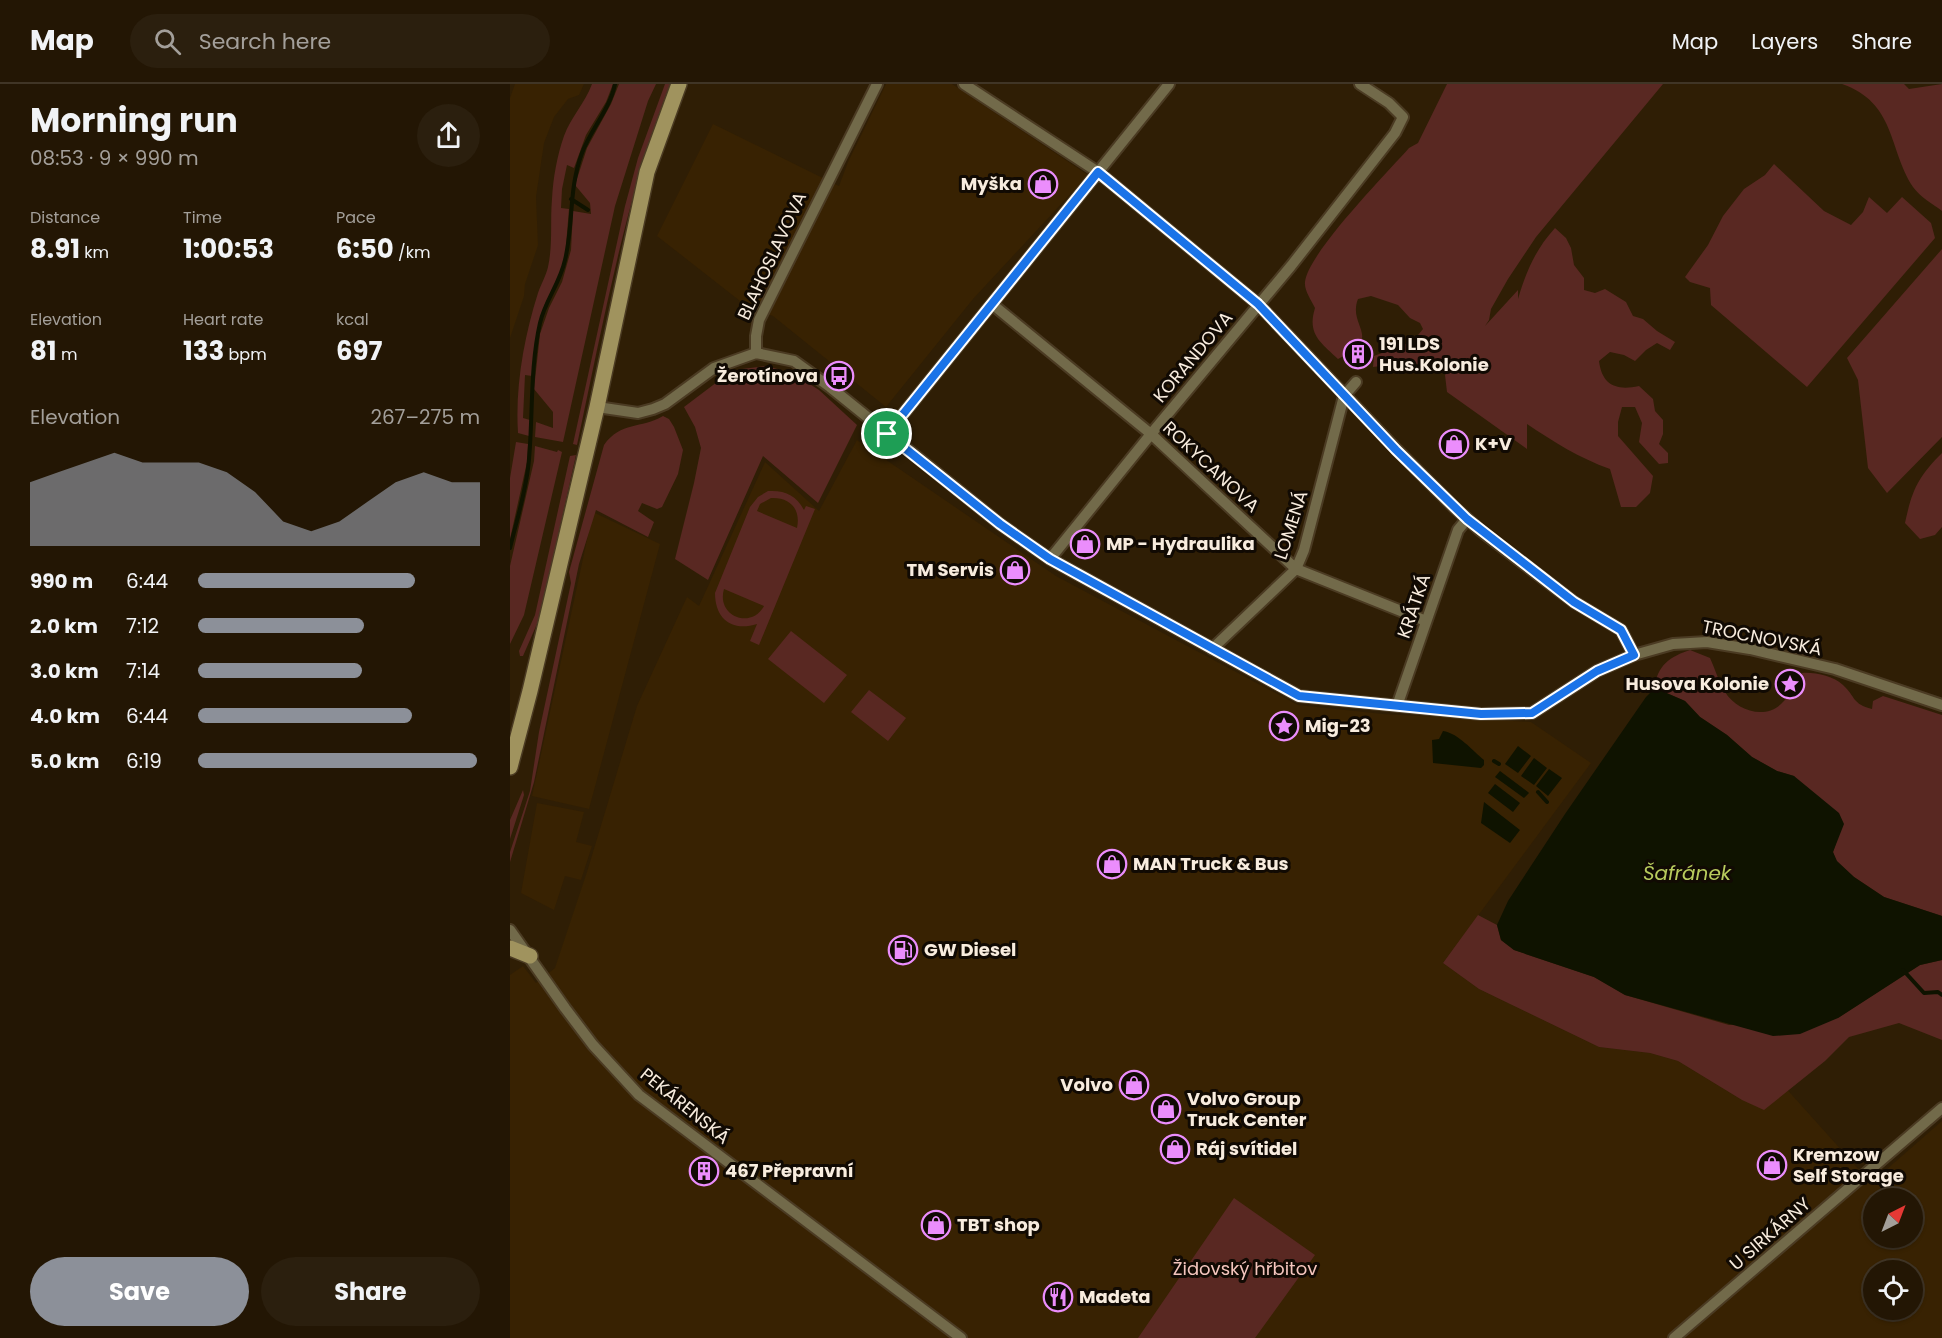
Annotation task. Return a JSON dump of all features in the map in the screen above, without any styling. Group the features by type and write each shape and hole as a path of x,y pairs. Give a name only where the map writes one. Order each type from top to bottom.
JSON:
{"main road":[{"path":"510,767 586,455 647,172 679,84"},
{"path":"510,948 530,956"}],"street":[{"name":"BLAHOSLAVOVA","path":"756,353 759,320 877,84"},
{"path":"964,84 1098,172 1258,304 1344,396 1467,519 1574,602 1621,630 1634,655"},
{"path":"887,434 1169,84"},
{"name":"KORANDOVA","path":"1050,559 1298,257 1395,133 1402,117 1389,103 1360,84"},
{"name":"ROKYCANOVA","path":"992,304 1151,434 1296,569 1426,621"},
{"path":"597,407 638,413 653,409 665,404 714,368 756,353"},
{"name":"TROCNOVSKÁ","path":"756,353 794,361 830,387 1000,524 1050,559 1299,696 1481,714 1532,713 1597,671 1634,655 1673,644 1707,642 1750,649 1835,669 1942,705"},
{"name":"LOMENÁ","path":"1212,649 1296,569 1304,550 1344,396 1356,382"},
{"name":"KRÁTKÁ","path":"1397,706 1458,530 1467,519"},
{"name":"PEKÁRENSKÁ","path":"510,930 593,1045 639,1095 961,1338"},
{"name":"U SIRKÁRNY","path":"1674,1338 1942,1108"}],"shaded area":[{"path":"515,84 584,84 579,95 568,99 554,117 544,143 536,197 538,245 510,338 510,98"},
{"path":"886,84 952,84 1088,175 973,299 886,407 773,316 740,301 657,236 713,124 839,186 848,162"},
{"path":"857,440 1056,576 1298,705 1383,714 1531,722 1591,763 1443,963 1479,989 1599,1047 1650,1053 1678,1061 1742,1100 1783,1085 1871,1183 1942,1121 1942,1338 510,1338 510,975 523,966 536,983 555,968 587,872 637,706 687,597 699,606 765,462 819,511"},
{"path":"593,512 660,544 589,809 532,796"},
{"path":"537,803 584,812 576,842 592,846 581,880 565,876 554,910 521,893"}],"green space":[{"path":"592,84 613,84 606,102 586,135 574,168 567,165 561,208 569,209 565,257 559,277 545,304 539,322 532,376 525,375 523,418 530,420 529,436 518,433 519,380 529,327 550,258 551,208 556,167 567,129"},
{"path":"619,84 656,84 648,101 615,206 563,442 535,437 536,422 553,428 553,412 534,389 540,334 549,308 562,282 571,250 573,211 591,214 590,203 575,185 587,148"},
{"path":"665,84 670,84 640,172 616,263 577,445 573,444 625,206 638,158"},
{"path":"1447,84 1663,84 1536,237 1508,279 1491,309 1485,326 1518,290 1518,299 1532,262 1555,228 1566,238 1571,248 1574,265 1584,278 1584,290 1595,293 1605,289 1626,302 1633,316 1643,319 1675,342 1670,350 1657,343 1635,361 1624,355 1610,352 1599,361 1603,376 1607,381 1623,388 1639,386 1653,399 1655,411 1663,420 1663,434 1659,444 1668,453 1668,463 1659,464 1639,442 1642,423 1635,407 1622,407 1618,422 1618,436 1653,476 1650,493 1636,507 1621,507 1610,469 1577,455 1527,424 1527,449 1447,392 1445,375 1457,360 1432,365 1404,363 1373,367 1374,356 1413,341 1423,329 1420,323 1410,318 1398,305 1371,296 1358,299 1356,309 1362,338 1352,351 1338,359 1321,342 1314,331 1315,308 1305,285 1309,269 1319,252 1350,214 1409,148 1418,143"},
{"path":"1842,84 1904,84 1909,89 1942,84 1942,211 1913,187 1882,115 1860,92"},
{"path":"1774,164 1824,211 1851,225 1863,212 1869,197 1887,213 1902,197 1931,223 1935,238 1807,387 1711,305 1710,288 1690,282 1685,277 1708,245 1723,216 1744,189 1765,175"},
{"path":"1942,249 1942,437 1887,493 1868,468 1858,380 1847,358"},
{"path":"767,366 794,374 819,390 857,425 818,503 763,456 708,580 675,559 701,448 695,427 684,407 721,379 742,369"},
{"path":"663,416 669,419 674,427 683,450 678,474 662,507 657,509 642,503 638,511 654,522 648,537 596,510 579,564 534,782 510,862 510,852 530,791 539,732 571,583 569,572 604,445 617,432"},
{"path":"516,442 528,444 527,462 510,539 510,478"},
{"path":"535,446 562,452 524,615 510,644 510,566 534,461"},
{"path":"1942,453 1942,527 1935,535 1920,539 1905,523 1917,485 1927,469"},
{"path":"576,455 540,617 523,656 520,656 519,651 535,615 570,456"},
{"path":"768,491 780,491 794,497 804,510 806,506 815,509 759,645 750,641 757,624 740,626 727,621 718,610 715,593 750,507 758,497","holes":["771,498 784,500 793,506 797,515 797,528 757,511 760,504","724,589 764,606 751,617 736,617 725,606"]},
{"path":"791,631 847,675 824,703 768,659"},
{"path":"1690,650 1710,658 1730,698 1736,704 1751,711 1774,709 1793,690 1802,673 1807,673 1834,679 1847,689 1857,702 1872,709 1873,701 1883,696 1942,715 1942,916 1884,897 1854,877 1836,861 1833,852 1837,840 1794,776 1777,771 1752,757 1727,735 1700,717 1685,701 1655,688 1658,674 1666,663"},
{"path":"869,690 906,718 888,741 851,712"},
{"path":"523,790 524,795 510,839 510,820"},
{"path":"1478,915 1497,925 1501,940 1514,950 1594,977 1625,995 1729,1025 1838,1018 1920,965 1942,960 1942,1040 1899,1023 1849,1037 1825,1061 1764,1110 1742,1100 1678,1061 1650,1053 1599,1047 1479,989 1443,963"},
{"name":"Židovský hřbitov","path":"1234,1198 1315,1255 1255,1338 1138,1338"}],"water":[{"name":"Šafránek","path":"1655,688 1685,701 1700,717 1727,735 1752,757 1777,771 1794,776 1839,813 1844,824 1833,852 1837,861 1854,877 1884,897 1942,916 1942,960 1920,965 1838,1018 1800,1034 1773,1036 1625,995 1594,977 1514,950 1501,940 1497,925 1508,901 1565,814 1646,697"},
{"path":"1443,731 1449,732 1465,743 1484,760 1484,765 1481,768 1433,763 1432,740 1439,739"},
{"path":"1518,746 1531,756 1518,773 1505,764"},
{"path":"1534,758 1547,768 1534,785 1521,776"},
{"path":"1549,769 1562,778 1548,796 1536,786"},
{"path":"1500,771 1529,793 1524,798 1495,777"},
{"path":"1495,784 1520,803 1513,812 1488,793"},
{"path":"1484,802 1520,830 1510,843 1481,823"}],"waterway":[{"path":"510,548 528,470 533,374 540,323 565,260 575,181 582,153 609,102 615,84"},
{"path":"571,199 588,210"},
{"path":"1494,761 1499,764"},
{"path":"1538,792 1547,802"},
{"path":"1903,970 1924,993 1938,992 1942,995"}],"place":[{"name":"Myška","path":"1043,184"},
{"name":"191 LDS Hus.Kolonie","path":"1358,354"},
{"name":"Žerotínova","path":"839,376"},
{"name":"K+V","path":"1454,444"},
{"name":"MP - Hydraulika","path":"1085,544"},
{"name":"TM Servis","path":"1015,570"},
{"name":"Husova Kolonie","path":"1790,684"},
{"name":"Mig-23","path":"1284,726"},
{"name":"MAN Truck & Bus","path":"1112,864"},
{"name":"GW Diesel","path":"903,950"},
{"name":"Volvo","path":"1134,1085"},
{"name":"Volvo Group Truck Center","path":"1166,1109"},
{"name":"Ráj svítidel","path":"1175,1149"},
{"name":"Kremzow Self Storage","path":"1772,1165"},
{"name":"467 Přepravní","path":"704,1171"},
{"name":"TBT shop","path":"936,1225"},
{"name":"Madeta","path":"1058,1297"}],"route":[{"path":"1098,172 1258,304 1396,450 1467,519 1574,602 1621,630 1634,655 1597,671 1532,713 1481,714 1299,696 1050,559 1000,524 887,434 1098,172"}]}
